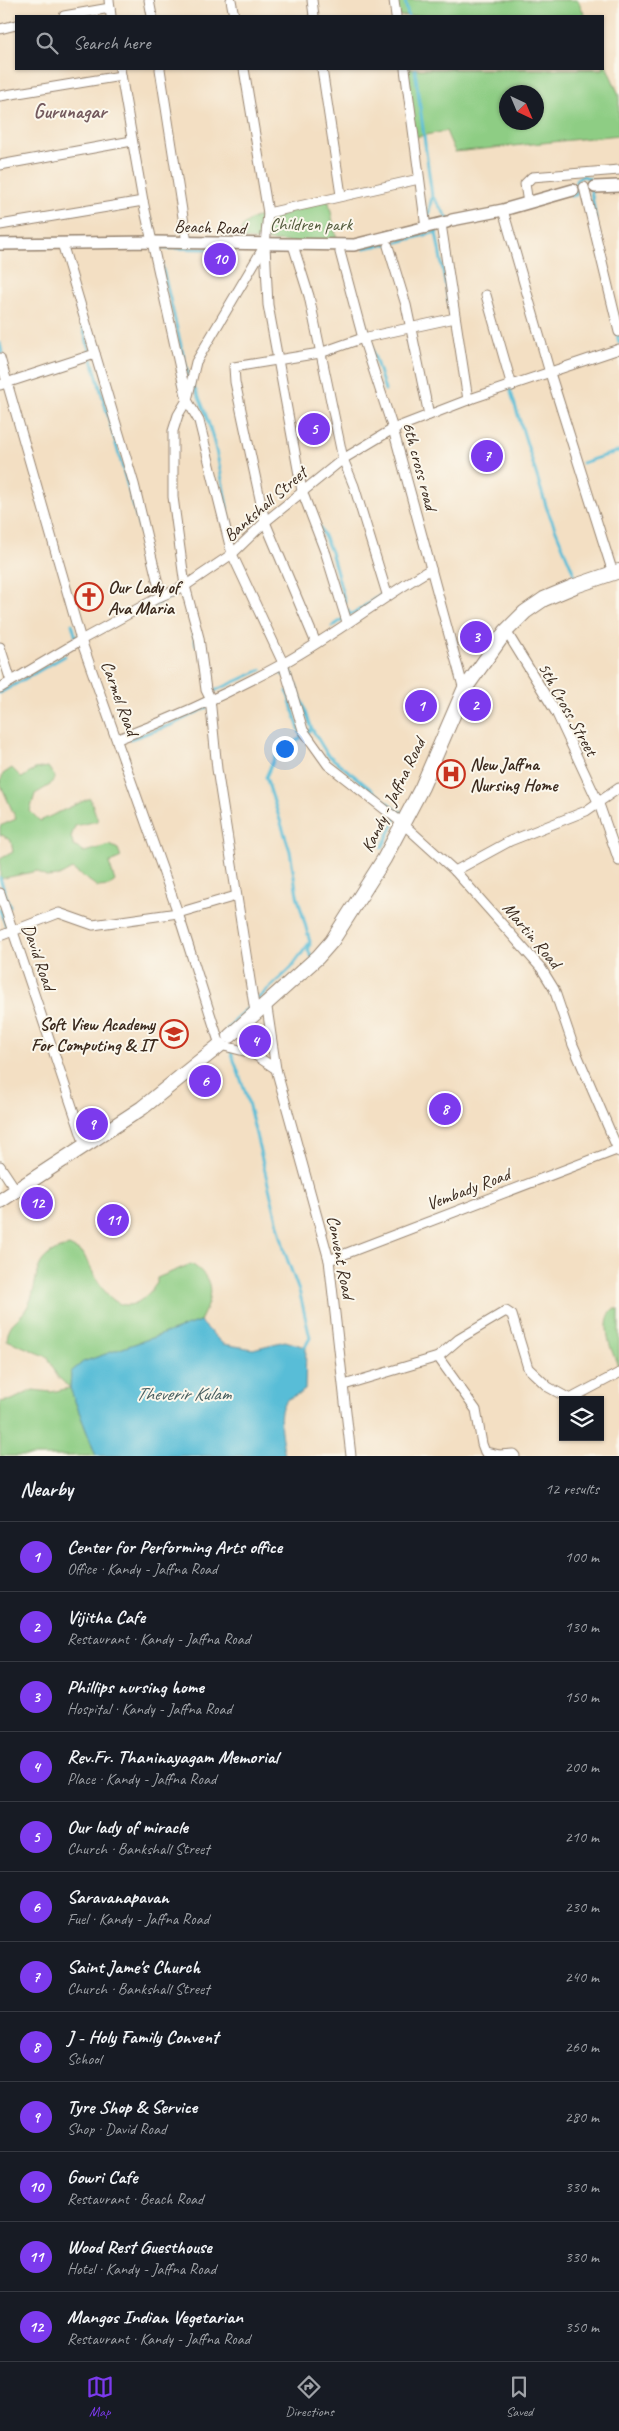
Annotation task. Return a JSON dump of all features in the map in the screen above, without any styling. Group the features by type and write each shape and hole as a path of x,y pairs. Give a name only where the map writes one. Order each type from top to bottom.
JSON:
{"highway":[{"name":"Kandy - Jaffna Road","path":"0,1201 142,1108 225,1040 266,1001 318,957 332,942 384,858 401,822 422,787 464,690 506,631 525,612 544,600 616,572"}],"main road":[{"name":"Beach Road","path":"0,244 153,242 354,245 386,242 447,222 503,210 582,188 619,186"}],"street":[{"path":"149,0 152,15"},
{"path":"231,0 234,15"},
{"path":"312,0 314,15"},
{"path":"394,0 396,15"},
{"path":"70,15 110,8"},
{"path":"0,29 15,26"},
{"path":"160,70 187,243"},
{"path":"244,70 268,213 265,245 268,305 302,491 326,554 347,622"},
{"path":"322,70 341,195"},
{"path":"404,70 415,137 426,228"},
{"path":"0,96 121,72"},
{"name":"Martin Road","path":"121,72 143,201 187,400 201,428 232,554 283,663 303,730 328,765 401,822 455,871 541,968 554,989 573,1045 619,1150"},
{"path":"0,165 132,141"},
{"path":"528,203 525,184 532,177 619,170"},
{"path":"268,213 341,195 419,179"},
{"path":"582,188 619,332"},
{"path":"0,225 143,201"},
{"path":"503,210 550,373 616,572"},
{"path":"447,222 455,318 468,400"},
{"path":"386,242 399,280 429,415"},
{"path":"62,243 135,490 161,596"},
{"path":"255,1012 217,769 210,698 206,690 199,638 186,586 173,497 173,431 178,415 187,400 196,362 265,245"},
{"path":"293,245 309,296 343,459 354,486 387,594"},
{"name":"6th cross road","path":"340,252 363,338 393,429 464,690"},
{"path":"486,295 512,386"},
{"path":"316,643 265,522 235,382 234,367 320,353 363,338 455,318"},
{"name":"Bankshall Street","path":"0,688 161,596 186,586 232,554 265,522 343,459 393,429 468,400 619,349"},
{"path":"3,384 96,354"},
{"name":"Carmel Road","path":"0,358 3,384 81,640 225,1040"},
{"path":"118,739 177,717 210,698 283,663 316,643 387,594 431,568"},
{"name":"5th Cross Street","path":"506,631 557,714 599,804 619,861"},
{"path":"0,647 11,682"},
{"path":"455,871 510,841 569,819 599,804 619,788"},
{"name":"David Road","path":"0,893 85,1145"},
{"path":"0,936 59,913 93,925 178,913 236,896"},
{"name":"Convent Road","path":"266,1001 276,1069 329,1260 351,1456"},
{"path":"225,1040 252,1053 276,1069"},
{"name":"Vembady Road","path":"329,1260 619,1150"},
{"path":"0,1166 16,1190"},
{"path":"344,1384 438,1357 459,1339 506,1311 512,1315 528,1368 548,1387 570,1399 619,1373"},
{"path":"438,1357 476,1410 485,1452 499,1455 513,1454 515,1456"}],"green space":[{"path":"394,0 578,0 585,15 396,15"},
{"path":"604,60 619,95 619,135 455,152 446,131 415,137 405,70 604,70"},
{"name":"Children park","path":"328,198 338,245 240,239 243,226 254,218"},
{"path":"48,767 55,777 50,785 35,794 30,811 40,821 90,798 98,821 75,826 71,837 74,846 84,852 110,845 118,849 121,857 109,863 115,881 109,886 98,887 72,869 59,876 46,877 37,871 0,879 0,859 13,852 11,841 2,835 0,836 0,826 16,819 0,783 3,774 12,768 22,778 35,769"},
{"path":"69,1246 83,1253 104,1291 113,1300 122,1304 133,1304 144,1297 157,1283 157,1278 191,1264 205,1276 210,1290 200,1321 83,1362 71,1372 70,1388 57,1376 48,1357 7,1340 12,1325 23,1314 31,1299 37,1272 41,1264 46,1257 55,1251"},
{"path":"613,1309 619,1309 619,1367 610,1346 607,1330 609,1315"},
{"path":"70,1388 96,1456 0,1456 0,1402 12,1400 33,1390 51,1392"}],"water":[{"name":"Theverir Kulam","path":"200,1321 223,1344 253,1349 285,1341 306,1347 305,1390 288,1399 281,1410 280,1426 285,1456 96,1456 70,1388 71,1372 83,1362"}],"waterway":[{"path":"405,0 408,15"},
{"path":"415,70 432,196 428,217"},
{"path":"571,196 576,195 576,180 583,176 589,178 596,220"},
{"path":"433,197 449,220"},
{"path":"151,219 189,379"},
{"path":"435,227 450,310"},
{"path":"390,244 437,232"},
{"path":"364,248 387,244"},
{"path":"158,248 260,250"},
{"path":"267,250 293,250"},
{"path":"355,293 385,390"},
{"path":"82,324 145,547"},
{"path":"617,334 619,343"},
{"path":"0,343 3,357"},
{"path":"192,384 200,400 213,438 223,482 233,542"},
{"path":"512,388 510,389 547,509 577,581"},
{"path":"582,463 619,451"},
{"path":"320,527 331,552 345,602"},
{"path":"135,615 183,591"},
{"path":"348,610 349,614 355,613 383,593"},
{"path":"332,627 343,619"},
{"path":"72,624 76,638"},
{"path":"193,632 196,645"},
{"path":"0,693 65,656"},
{"path":"227,1030 235,1020 291,968 310,942 297,895 290,851 266,777 275,757 312,729 288,663"},
{"path":"210,693 261,670"},
{"path":"270,675 279,671 283,675"},
{"path":"287,691 301,736"},
{"path":"130,739 174,724 227,697"},
{"path":"312,729 327,754 399,812"},
{"path":"382,848 399,812 403,812"},
{"path":"0,878 10,907"},
{"path":"0,909 6,926"},
{"path":"310,945 308,951 312,957"},
{"path":"230,1049 246,1094 285,1253 300,1294 310,1338 303,1350"}],"place":[{"name":"Gowri Cafe","path":"220,259"},
{"name":"Our lady of miracle","path":"314,429"},
{"name":"Saint Jame's Church","path":"487,456"},
{"name":"Our Lady of Ava Maria","path":"89,597"},
{"name":"Phillips nursing home","path":"476,637"},
{"name":"Vijitha Cafe","path":"475,705"},
{"name":"Center for Performing Arts office","path":"421,706"},
{"name":"New Jaffna Nursing Home","path":"451,774"},
{"name":"Soft View Academy For Computing & IT","path":"174,1034"},
{"name":"Rev.Fr. Thaninayagam Memorial","path":"255,1041"},
{"name":"Saravanapavan","path":"205,1081"},
{"name":"J - Holy Family Convent","path":"445,1109"},
{"name":"Tyre Shop & Service","path":"92,1124"},
{"name":"Mangos Indian Vegetarian","path":"37,1203"},
{"name":"Wood Rest Guesthouse","path":"113,1220"}],"district":[{"name":"Gurunagar","path":"70,111"}]}
